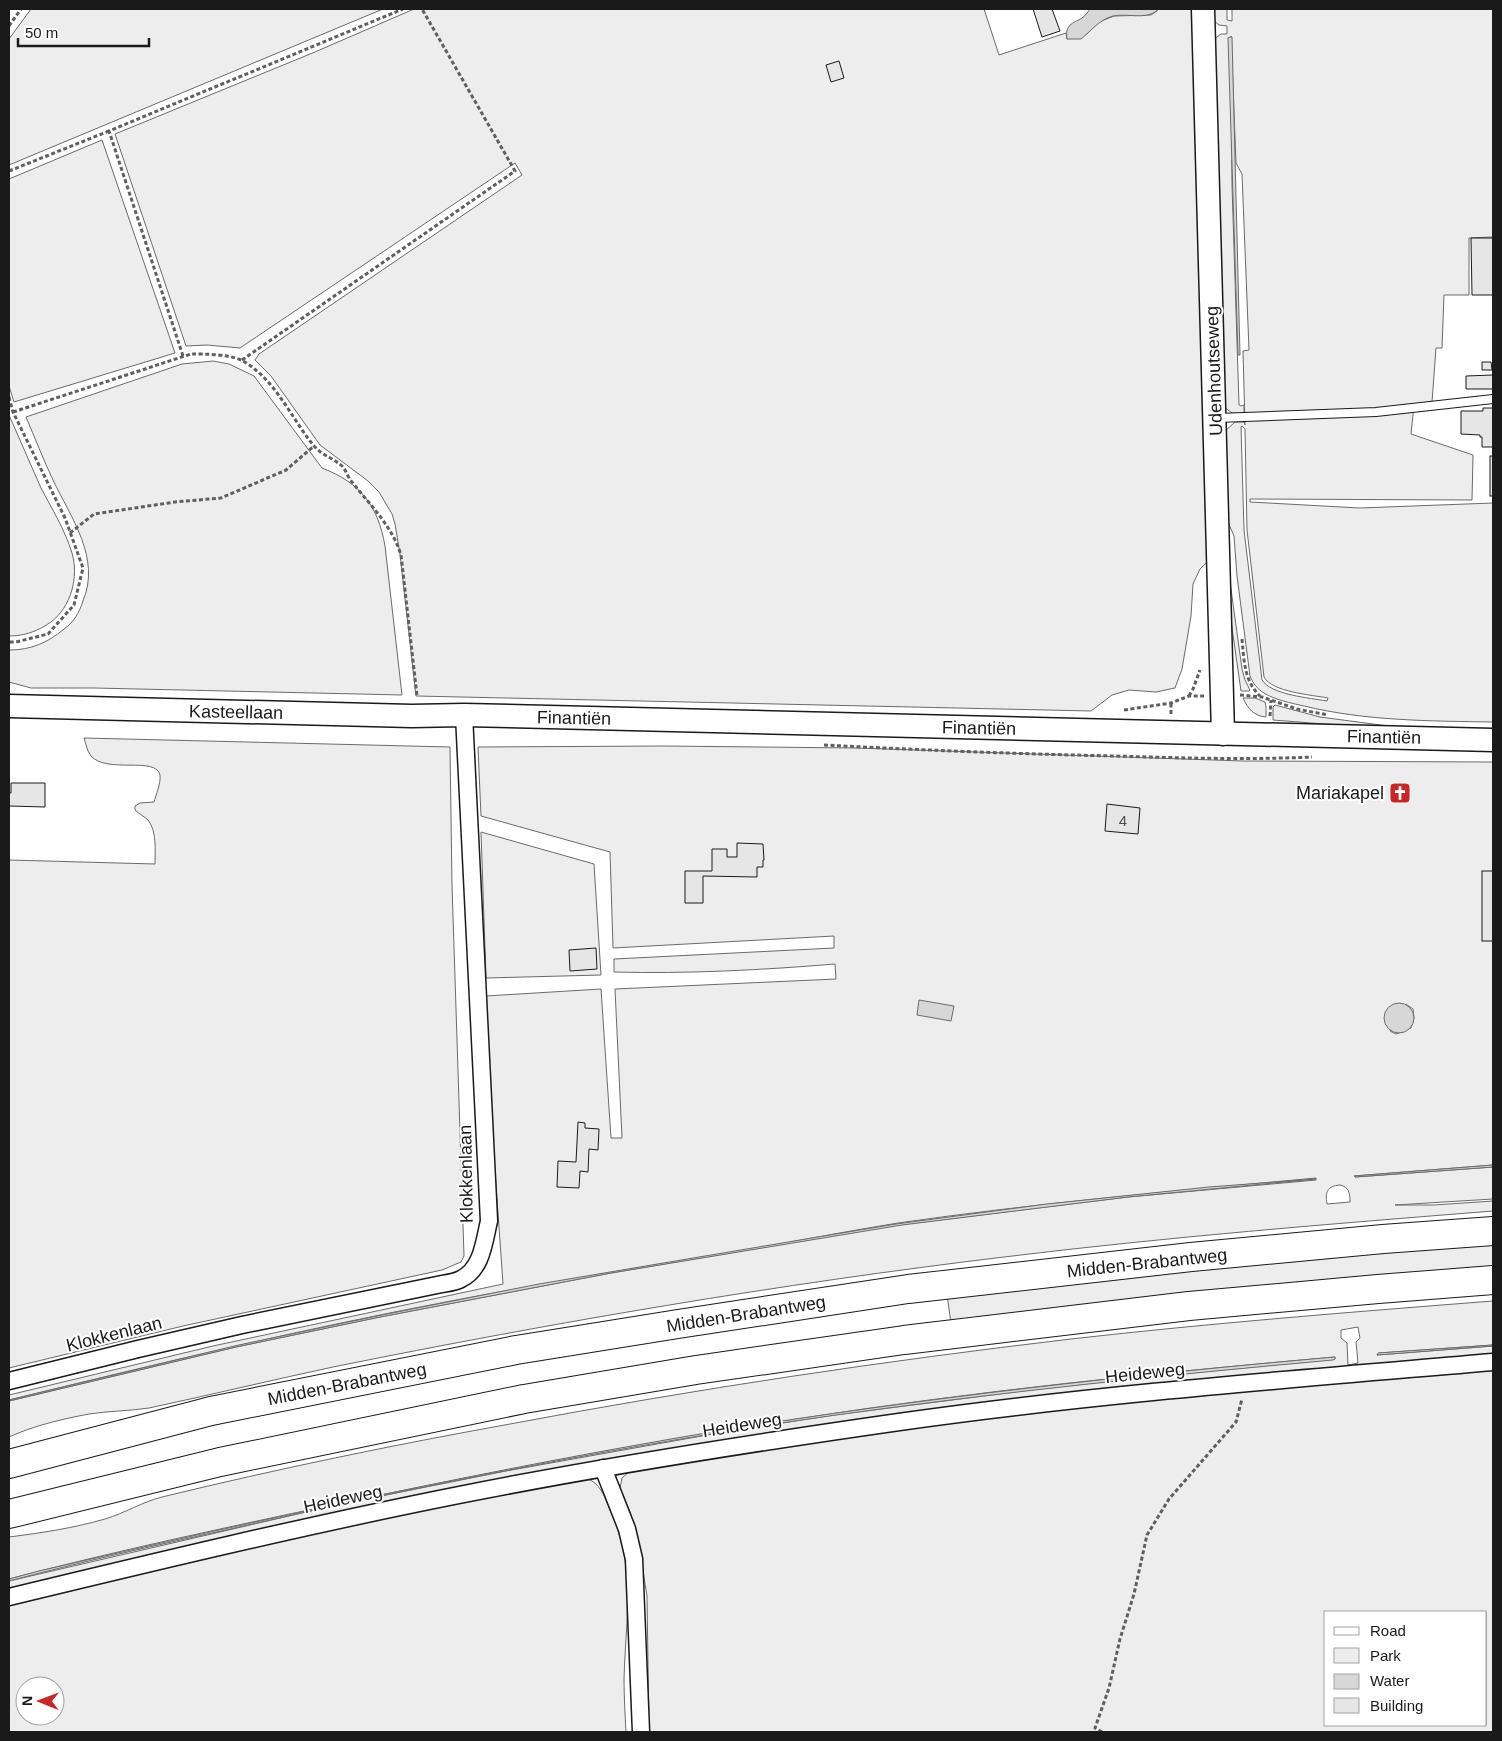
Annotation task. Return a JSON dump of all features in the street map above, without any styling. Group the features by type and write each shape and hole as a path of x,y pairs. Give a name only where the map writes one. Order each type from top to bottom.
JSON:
{"highway":[{"name":"Midden-Brabantweg","path":"9,1464 212,1411 516,1350 668,1326 908,1289 1191,1257 1493,1231"},
{"path":"9,1514 248,1456 524,1399 696,1370 904,1340 1189,1306 1493,1280"}],"street":[{"name":"Udenhoutseweg","path":"1204,9 1223,734"},
{"name":"Kasteellaan","path":"9,706 412,716 464,715"},
{"name":"Finantiën","path":"464,715 1493,740"},
{"name":"Klokkenlaan","path":"9,1381 138,1348 442,1284 461,1279 476,1266 489,1221 464,715"},
{"name":"Heideweg","path":"9,1597 196,1551 324,1523 458,1495 603,1468 902,1422 1058,1402 1243,1383 1493,1362"},
{"path":"603,1468 627,1529 634,1558 641,1732"}],"lane":[{"path":"1215,418 1376,412 1493,399"}],"path":[{"path":"9,26 21,9"},
{"path":"9,171 402,9"},
{"path":"242,360 515,171 422,9"},
{"path":"109,131 183,356"},
{"path":"13,412 191,354 212,354 242,360 258,372 287,405 314,446 324,456 342,467 350,480 384,520 396,540 400,555 418,702 412,716"},
{"path":"9,397 13,412 70,533 83,568 74,605 48,634 9,642"},
{"path":"70,533 94,514 174,502 221,498 286,470 314,446"},
{"name":"Finantiën","path":"1171,702 1189,696 1254,695 1297,709 1332,715"},
{"path":"1102,1732 1094,1728 1109,1688 1120,1639 1134,1594 1147,1535 1169,1499 1236,1422 1241,1405 1243,1383"}],"green space":[{"path":"31,9 383,9 9,165 9,39"},
{"path":"414,9 984,9 999,55 1066,33 1067,39 1087,34 1099,22 1114,16 1151,15 1157,9 1192,9 1209,560 1200,569 1193,584 1191,616 1182,669 1175,688 1156,692 1129,690 1112,695 1091,711 416,696 400,554 392,514 379,492 368,481 320,445 271,376 255,360 259,354 522,175 515,163 240,348 207,345 186,346 115,134"},
{"path":"1212,9 1227,9 1227,20 1232,21 1232,9 1493,9 1493,237 1469,238 1469,295 1444,295 1442,348 1436,348 1432,402 1414,405 1411,434 1473,455 1472,500 1250,499 1250,502 1360,508 1493,503 1493,722 1398,719 1327,711 1268,695 1257,688 1250,676 1237,576 1234,536 1228,522 1224,432 1235,422 1244,422 1245,425 1243,351 1249,350 1242,174 1236,163 1231,36 1232,185 1239,405 1244,405 1244,414 1232,413 1223,406 1213,40 1221,34 1227,34 1227,26 1219,25 1212,19","holes":["1241,427 1245,429 1247,530 1264,677 1275,686 1303,694 1328,698 1327,701 1282,692 1267,685 1262,680 1244,530"]},
{"path":"102,140 175,353 14,402 9,386 9,179"},
{"path":"213,361 229,364 254,376 322,468 336,474 357,489 372,508 378,519 385,546 402,695 31,688 9,682 9,650 24,649 38,645 68,626 80,609 88,585 86,554 81,539 49,472 26,417 182,364"},
{"path":"9,415 41,488 66,536 74,562 74,581 72,591 64,608 51,622 26,634 9,636"},
{"path":"1230,582 1242,669 1249,691 1241,691 1231,621"},
{"path":"1243,698 1255,698 1265,702 1266,717 1252,711"},
{"path":"1275,705 1320,717 1388,726 1337,725 1273,720 1273,707"},
{"path":"84,738 450,747 452,885 464,1256 461,1262 442,1270 183,1326 9,1368 9,860 155,864 153,830 148,820 135,810 135,806 140,803 154,802 160,778 157,769 141,765 108,764 98,761 91,756"},
{"path":"478,747 856,748 1243,761 1493,762 1493,1165 1354,1176 1493,1167 1493,1199 1395,1205 1434,1205 1493,1201 1493,1211 1126,1243 836,1279 668,1305 417,1350 149,1408 79,1416 38,1426 9,1437 9,1401 236,1347 380,1317 611,1273 890,1226 1128,1197 1316,1180 1316,1178 1002,1209 879,1226 525,1287 340,1323 119,1373 9,1400 9,1395 213,1346 503,1284 492,1128 486,996 601,989 611,1138 622,1138 615,989 836,979 835,964 724,971 614,972 614,959 834,948 834,936 613,948 610,852 481,816","holes":["1406,1004 1413,1009 1414,1018 1411,1028 1396,1034 1390,1031","1340,1185 1348,1191 1350,1202 1327,1204 1326,1196 1328,1190"]},
{"path":"481,832 594,864 601,975 486,978"},
{"path":"1493,1242 1493,1270 951,1323 947,1295 1049,1283"},
{"path":"1493,1301 1493,1345 1379,1353 1377,1355 1493,1346 1493,1355 902,1415 9,1591 9,1581 336,1505 506,1471 724,1432 834,1415 1031,1390 1335,1359 1335,1357 998,1391 739,1428 448,1481 129,1549 9,1579 9,1537 81,1525 112,1517 162,1497 379,1449 650,1399 930,1357 1177,1328","holes":["1358,1327 1360,1338 1356,1342 1358,1363 1348,1365 1347,1343 1341,1338 1341,1330"]},
{"path":"1493,1369 1493,1732 649,1732 647,1596 638,1540 630,1512 620,1488 622,1478 630,1471 773,1447 1062,1408"},
{"path":"588,1479 601,1490 617,1528 624,1552 627,1582 624,1679 626,1732 9,1732 9,1604 116,1577 458,1502"}],"water":[{"path":"1090,9 1157,9 1157,11 1141,16 1113,16 1100,23 1081,39 1067,39 1068,27 1083,17"},
{"path":"1232,37 1240,355 1238,355 1228,38"},
{"path":"919,1000 954,1006 951,1021 917,1015"},
{"path":"1399,1003 1410,1007 1414,1018 1410,1029 1399,1033 1388,1029 1384,1018 1388,1007"},
{"path":"1493,1165 1493,1167 1354,1176"},
{"path":"1316,1179 1128,1197 902,1225 611,1273 380,1317 236,1347 9,1401 239,1345 539,1284 896,1224 1047,1204 1209,1187"},
{"path":"1493,1346 1377,1355 1378,1353"},
{"path":"1335,1357 1333,1360 1022,1391 836,1415 682,1439 530,1466 377,1497 144,1548 9,1581 9,1579 39,1571 208,1533 462,1478 718,1431 1026,1388"}],"building":[{"path":"1033,9 1052,9 1060,31 1042,37"},
{"path":"839,61 844,78 831,82 826,65"},
{"path":"1471,238 1493,238 1493,295 1472,295"},
{"path":"1482,362 1491,362 1492,370 1482,370"},
{"path":"1493,375 1493,389 1466,389 1466,376"},
{"path":"1483,408 1493,408 1493,447 1482,447 1482,437 1480,435 1461,434 1461,411 1483,411"},
{"path":"1490,456 1493,456 1493,496 1490,496"},
{"path":"11,783 45,783 45,807 9,806"},
{"name":"Mariakapel","path":"1396,788 1405,789 1405,798 1396,798"},
{"path":"1107,804 1140,808 1138,834 1105,831"},
{"path":"737,843 763,844 763,867 757,867 757,877 703,876 703,903 685,903 685,871 712,871 712,849 727,849 727,857 737,857"},
{"path":"1482,871 1493,871 1493,941 1482,941"},
{"path":"596,948 597,969 570,971 569,950"},
{"path":"578,1122 585,1123 585,1128 599,1129 598,1150 589,1149 588,1172 580,1171 579,1188 557,1187 558,1161 576,1162"}],"place":[{"name":"Mariakapel","path":"1400,793"}]}
